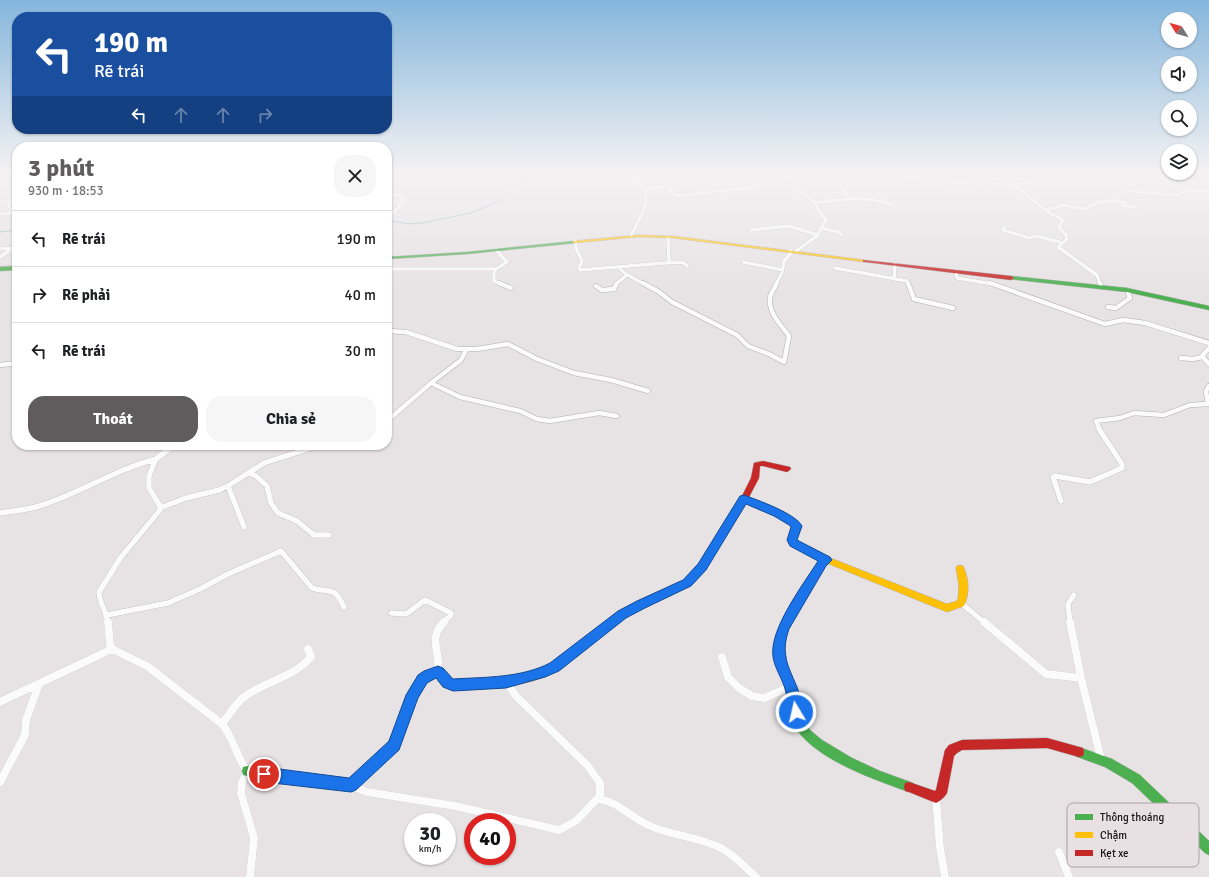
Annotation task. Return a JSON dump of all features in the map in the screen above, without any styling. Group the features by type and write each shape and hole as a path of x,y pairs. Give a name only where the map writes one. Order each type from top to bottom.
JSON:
{"street":[{"path":"631,236 640,214"},
{"path":"618,267 627,275 659,292 672,302 737,335 748,346 769,354 784,362 789,336 773,315 770,296 783,270 784,260 793,251 816,238 818,235 826,220 821,214"},
{"path":"1053,214 1063,220 1059,227 1066,235 1067,239 1058,246 1059,248 1097,275 1101,287"},
{"path":"751,230 789,226 818,235"},
{"path":"1005,226 1003,230 1029,238 1036,236 1063,243"},
{"path":"821,228 839,232 842,235"},
{"path":"392,258 496,250 631,236 668,237 1128,290 1209,308"},
{"path":"668,237 669,262"},
{"path":"575,241 576,248 582,261 579,269 669,262 681,262 687,266"},
{"path":"0,248 11,248"},
{"path":"0,257 11,248"},
{"path":"392,269 496,269 507,262 496,250"},
{"path":"743,262 783,270"},
{"path":"894,279 895,264"},
{"path":"0,269 12,268"},
{"path":"835,268 908,282 914,299 953,308"},
{"path":"496,269 494,273 494,281 511,288"},
{"path":"956,271 957,278 987,282 1105,324 1122,320 1141,323 1167,329 1209,343"},
{"path":"596,286 602,290 614,289 616,284 627,275"},
{"path":"1108,308 1116,308 1130,298 1128,290"},
{"path":"392,331 406,332 457,349 466,350 510,345 537,359 574,373 611,380 648,391"},
{"path":"1181,358 1193,359 1202,357 1202,355 1209,348"},
{"path":"392,417 431,383 461,360 466,350"},
{"path":"1202,357 1209,364"},
{"path":"0,365 12,364"},
{"path":"431,383 460,397 520,412 537,419 550,421 599,413 617,416"},
{"path":"1061,501 1053,477 1055,476 1090,482 1122,468 1122,464 1101,433 1096,421 1120,418 1134,413 1164,415 1188,406 1208,404 1207,391 1209,386"},
{"path":"0,513 23,510 43,505 124,467 156,459 168,450"},
{"path":"303,450 270,460 258,466 228,486 210,493 186,498 160,508 121,557 101,588 99,596 107,615 110,645 112,649 147,666 222,724 226,729 239,760 247,771 351,785 367,792 455,806 559,830 567,828 575,822 592,802 600,798 616,805 648,826 715,845 736,858 756,877"},
{"path":"156,459 150,476 149,486 160,508"},
{"path":"438,672 447,683 453,685 506,682 555,667 622,615 641,604 687,583 702,567 744,499 755,478 759,464 764,463 787,469"},
{"path":"249,473 256,476 267,486 271,504 278,513 298,521 314,535 329,535"},
{"path":"228,486 244,527"},
{"path":"744,499 778,513 793,522 797,526 792,540 793,543 826,560 943,607 952,607 961,602 965,589 960,568"},
{"path":"107,615 168,603 200,589 228,574 281,551 312,588 317,590 329,590 335,593 344,607"},
{"path":"826,560 822,563 784,627 780,638 779,656 793,697 796,719 806,733 814,740 858,767 897,784 936,797"},
{"path":"1074,595 1068,604 1068,610 1081,678 1101,759"},
{"path":"391,613 406,614 425,600 451,613 451,615 437,629 434,637 440,664 438,672"},
{"path":"961,602 1046,674 1081,678"},
{"path":"0,702 112,649"},
{"path":"222,724 243,698 291,672 309,660 311,657 308,649"},
{"path":"722,657 728,677 738,688 752,696 764,698 790,687"},
{"path":"351,785 394,745 404,714 418,685 428,675 438,672"},
{"path":"506,682 517,697 587,765 600,783 600,798"},
{"path":"0,782 25,735 26,720 39,684"},
{"path":"936,797 941,793 949,754 952,749 962,745 1047,743 1101,759 1124,770 1136,779 1161,803"},
{"path":"247,771 241,783 241,792 242,806 253,832 254,843 250,877"},
{"path":"936,797 940,848 945,877"},
{"path":"1199,839 1209,849"},
{"path":"1059,852 1069,877"}],"waterway":[{"path":"392,221 408,224 422,223 466,214"},
{"path":"0,232 12,231"}],"traffic: fast":[{"path":"392,258 467,253 574,242"},
{"path":"0,269 12,268"},
{"path":"1011,278 1127,290 1209,308"},
{"path":"783,669 790,684 795,718 806,733 818,744 848,762 909,787"},
{"path":"247,771 351,785 390,750 401,729"},
{"path":"1079,752 1109,763 1122,770 1136,779 1161,803"},
{"path":"1199,839 1209,849"}],"traffic: slow":[{"path":"574,242 638,236 673,237 865,261"},
{"path":"783,669 779,650 782,634 791,612 824,561 830,561 947,608 961,603 963,599 964,586 960,568"},
{"path":"401,729 412,694 422,681 438,672 448,683 453,685 504,681 530,677 541,673 556,667 571,655"}],"traffic: jam":[{"path":"865,261 1011,278"},
{"path":"571,655 622,615 641,604 687,583 695,575 706,561 744,499 755,478 757,465 763,463 787,469"},
{"path":"909,787 936,797 941,793 949,754 953,749 962,745 1047,743 1079,752"}],"route":[{"path":"264,774 351,785 394,745 412,695 422,679 428,675 438,672 442,674 447,683 450,685 506,682 555,667 633,608 687,583 702,567 744,499 778,513 793,522 797,527 792,540 793,543 826,560 822,563 784,627 778,646 782,666 788,683 792,689 796,712"}]}
